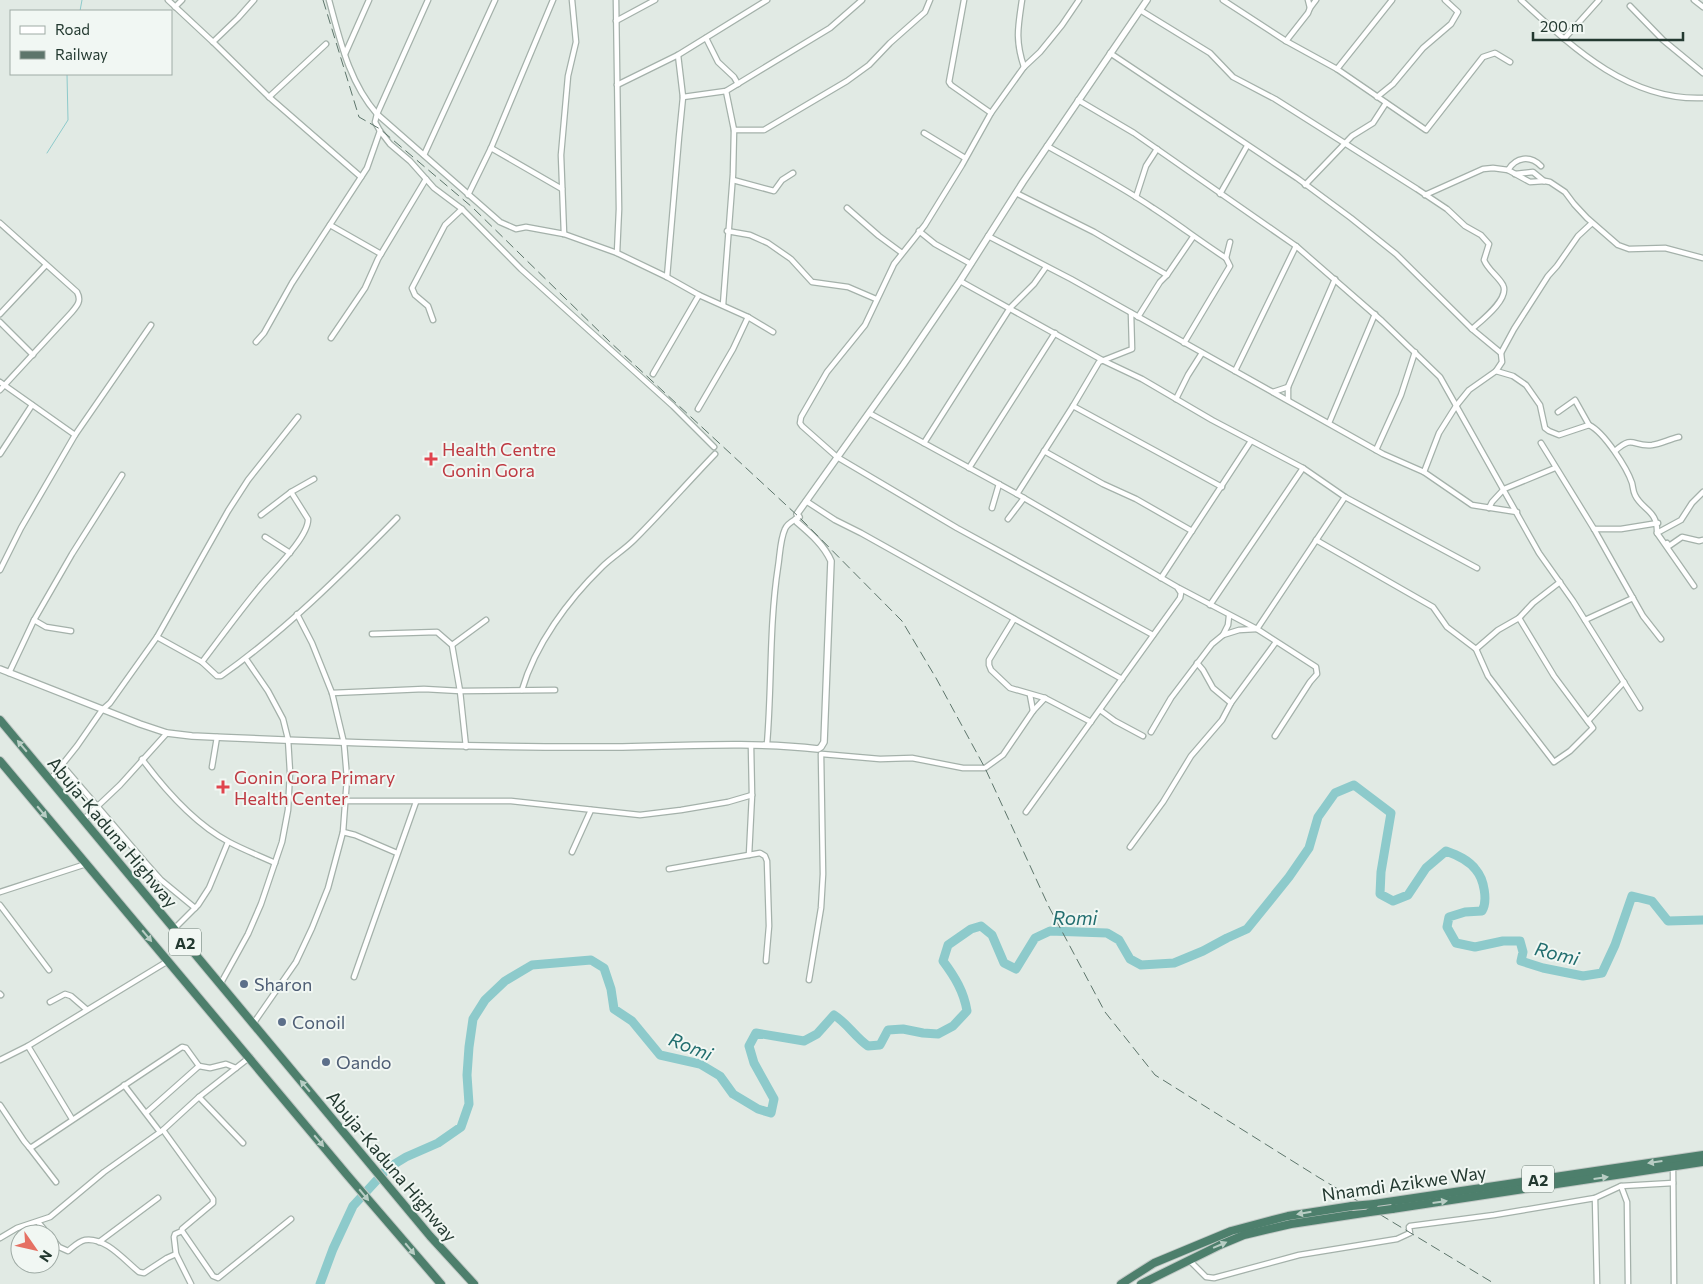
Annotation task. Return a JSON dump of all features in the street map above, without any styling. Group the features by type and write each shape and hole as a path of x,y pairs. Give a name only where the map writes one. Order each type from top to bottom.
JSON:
{"highway":[{"name":"Abuja-Kaduna Highway","path":"0,720 430,1236 474,1284"},
{"name":"A2","path":"0,761 380,1214 441,1284"},
{"name":"Nnamdi Azikwe Way","path":"1141,1284 1244,1235 1291,1224 1672,1167 1703,1155"},
{"name":"Nnamdi Azikwe Way","path":"1121,1284 1154,1263 1231,1231 1261,1222 1352,1206 1685,1161 1703,1162"},
{"name":"A2","path":"1115,1284 1154,1263"},
{"name":"A2","path":"1146,1284 1176,1266"}],"street":[{"path":"168,0 269,97 361,177"},
{"path":"176,7 182,0"},
{"path":"213,42 254,0"},
{"path":"329,0 355,82 367,103 468,195 507,226 516,229 526,227 564,234 617,253 699,295 748,317 774,332"},
{"path":"345,54 369,0"},
{"path":"428,0 377,114 375,122 380,131 390,144 410,161 434,188 462,209 521,269 673,406 714,447"},
{"path":"424,155 495,0"},
{"path":"468,195 491,148 553,0"},
{"path":"564,234 561,155 568,76 576,42 572,0"},
{"path":"616,0 619,209 617,253"},
{"path":"616,21 656,0"},
{"path":"617,85 678,55 767,0"},
{"path":"684,97 726,91 830,28 862,0"},
{"path":"734,130 764,130 847,81 870,65 925,12 930,0"},
{"path":"964,0 949,82 951,86 991,112"},
{"path":"1022,0 1016,38 1024,67"},
{"path":"1079,0 1062,25 1040,52 1024,67 991,112 965,158 919,231 894,264 865,325 827,372 800,417 800,423 837,457 957,528 1153,635"},
{"path":"767,744 771,701 772,616 784,533 789,523 799,517 797,514 960,282 1047,146 1147,0"},
{"path":"1224,0 1286,41 1336,69 1426,130 1482,58 1495,53 1510,62"},
{"path":"1308,0 1310,8"},
{"path":"1286,41 1316,0"},
{"path":"1336,69 1392,0"},
{"path":"1377,97 1393,84 1423,48 1450,24 1458,12 1445,0"},
{"path":"1521,0 1564,39 1604,70 1640,88 1684,98 1703,98"},
{"path":"1564,39 1599,0"},
{"path":"1694,0 1703,7"},
{"path":"1630,6 1663,40 1703,73"},
{"path":"1140,10 1205,50 1234,77 1275,99 1447,209 1465,226 1481,235 1489,244 1484,260 1486,266 1504,286 1504,290 1498,306 1472,328"},
{"path":"706,38 718,62 734,77 738,84"},
{"path":"269,97 326,44"},
{"path":"1110,53 1351,218 1396,254 1472,328 1501,352"},
{"path":"667,277 684,97 678,55"},
{"path":"723,305 727,231 733,180 734,130 726,91"},
{"path":"1078,100 1134,133 1296,246 1375,314 1440,377 1539,553 1585,620 1640,708"},
{"path":"1305,185 1352,136 1373,123 1386,103"},
{"path":"256,342 264,333 292,283 361,177 371,157 380,131"},
{"path":"924,133 965,158"},
{"path":"1047,146 1106,178 1226,258 1230,266 1184,343"},
{"path":"1220,194 1247,146"},
{"path":"491,148 562,189"},
{"path":"1136,197 1146,166 1157,149"},
{"path":"1508,170 1516,162 1525,158 1530,158 1541,166"},
{"path":"1425,195 1483,169 1508,170 1530,182 1545,181"},
{"path":"1514,174 1533,172 1566,192 1574,204 1592,223 1618,245 1629,249 1665,248 1703,258"},
{"path":"733,180 774,191 782,180 793,173"},
{"path":"331,338 365,288 381,254 426,179"},
{"path":"1016,193 1094,232 1167,275"},
{"path":"847,208 878,236 902,253"},
{"path":"433,320 428,306 415,295 412,288 445,225 462,209"},
{"path":"0,223 77,292 80,298 79,303 71,313 33,355 2,384 0,390"},
{"path":"1505,373 1501,352 1514,329 1548,276 1558,266 1574,241 1592,223"},
{"path":"330,225 381,254"},
{"path":"727,231 750,235 768,243 791,259 812,282 848,287 876,299"},
{"path":"919,231 935,244 971,264"},
{"path":"988,236 1131,313 1376,450 1424,472 1466,502 1472,505 1517,512"},
{"path":"1138,317 1160,282 1167,275 1193,237"},
{"path":"1226,258 1230,242"},
{"path":"1235,371 1296,246"},
{"path":"0,314 46,265"},
{"path":"924,443 1010,308 1034,284 1046,267"},
{"path":"1288,400 1288,387 1335,279"},
{"path":"960,282 1055,333 1101,361 1142,378 1251,441 1303,468 1345,497 1477,568"},
{"path":"653,374 699,295"},
{"path":"1017,494 1101,361 1132,349 1131,313"},
{"path":"1329,423 1375,314"},
{"path":"698,409 733,349 748,317"},
{"path":"0,322 33,355"},
{"path":"0,570 21,528 75,434 151,325"},
{"path":"969,468 1055,333"},
{"path":"1376,450 1401,396 1414,352"},
{"path":"1176,398 1202,353"},
{"path":"1424,472 1439,433 1456,406 1469,390 1496,370 1502,362"},
{"path":"1496,370 1513,376 1526,386 1540,405 1546,428 1549,431 1559,435 1589,425 1594,427 1609,443 1632,483 1636,497 1658,523 1658,533 1694,586"},
{"path":"2,384 75,434"},
{"path":"1273,392 1288,387"},
{"path":"1558,412 1575,400 1589,425"},
{"path":"0,454 32,405"},
{"path":"1073,406 1222,487"},
{"path":"869,413 1017,494 1229,616 1257,629 1316,667 1317,674 1275,736"},
{"path":"50,780 102,710 110,703 157,637 228,511 248,480 298,417"},
{"path":"1615,451 1624,443 1632,442 1651,445 1679,437"},
{"path":"1161,578 1251,441"},
{"path":"1541,443 1594,528 1643,616 1661,639"},
{"path":"1044,452 1103,484 1136,499 1192,531"},
{"path":"522,690 527,673 543,641 580,591 603,566 632,541 714,454"},
{"path":"1210,605 1303,468"},
{"path":"1489,508 1504,489 1555,468"},
{"path":"9,673 34,620 72,554 122,475"},
{"path":"261,515 291,492 314,479"},
{"path":"992,508 999,484"},
{"path":"202,662 259,587 290,553 309,522 291,492"},
{"path":"1658,533 1681,520 1692,503 1703,492"},
{"path":"1257,629 1345,497"},
{"path":"1008,519 1024,498"},
{"path":"806,501 835,520 861,532 1014,620 1122,679"},
{"path":"157,637 202,662 217,676 221,676 246,659 348,569 397,518"},
{"path":"796,519 827,552 831,562 824,742 821,751 823,874 821,908 809,980"},
{"path":"1594,528 1621,529 1658,523"},
{"path":"1658,533 1670,546 1682,536 1699,541 1703,540"},
{"path":"265,537 290,553"},
{"path":"1316,540 1433,607 1446,627 1476,649 1488,676 1554,762 1570,751 1593,728"},
{"path":"1476,649 1498,630 1519,618 1533,603 1560,582"},
{"path":"1026,812 1180,598 1181,593 1177,587"},
{"path":"1585,620 1633,598"},
{"path":"253,1024 296,962 312,928 328,888 343,832 347,778 344,743 332,693 312,643 297,614"},
{"path":"1223,635 1228,625 1229,616"},
{"path":"1519,618 1554,676 1593,728"},
{"path":"34,620 46,627 71,631"},
{"path":"452,645 486,620"},
{"path":"1014,620 989,660 988,665 1010,688 1044,698 1091,722"},
{"path":"1151,732 1171,698 1212,644 1223,635 1239,630 1257,629"},
{"path":"372,634 436,632 452,645 460,690 466,747"},
{"path":"1130,847 1163,802 1191,756 1222,720 1231,703 1276,642"},
{"path":"220,984 248,934 262,904 282,842 288,810 290,772 288,739 283,719 246,659"},
{"path":"1197,663 1204,670 1214,688 1231,703"},
{"path":"0,669 102,710 167,732 218,737 466,747 628,748 752,746 767,744 880,758 912,758 963,768 985,768 1003,755 1044,698"},
{"path":"1593,728 1588,721 1624,682"},
{"path":"332,693 424,689 555,690"},
{"path":"1030,695 1034,711"},
{"path":"1100,710 1115,721 1143,736"},
{"path":"82,820 120,785 167,732"},
{"path":"212,767 218,737"},
{"path":"749,855 752,746"},
{"path":"142,759 158,780 201,822 228,842 275,863"},
{"path":"62,766 161,880 195,908"},
{"path":"345,801 512,801 640,815 719,804 752,795"},
{"path":"354,977 416,802"},
{"path":"572,852 591,810"},
{"path":"343,832 398,853"},
{"path":"174,929 195,908 209,888 228,842"},
{"path":"669,870 762,854 767,861 769,926 766,961"},
{"path":"0,892 86,864"},
{"path":"0,905 50,970"},
{"path":"0,1060 28,1046 86,1009 168,961"},
{"path":"50,1002 65,994 71,996 86,1009"},
{"path":"28,1046 72,1119"},
{"path":"28,1147 182,1047 186,1048 199,1066 210,1068 226,1064 236,1068"},
{"path":"0,1238 17,1228 50,1217 104,1172 162,1131 199,1097 250,1057"},
{"path":"146,1113 199,1066"},
{"path":"124,1085 162,1131 213,1199 213,1203 208,1209 182,1229 182,1232 174,1236 176,1254 191,1284"},
{"path":"199,1097 243,1143"},
{"path":"0,1105 28,1147 56,1182"},
{"path":"1672,1167 1674,1284"},
{"path":"1189,1260 1206,1277 1214,1278 1299,1254 1398,1239 1410,1233 1410,1226 1494,1215 1595,1198 1621,1186 1673,1183"},
{"path":"1621,1186 1627,1202 1628,1284"},
{"path":"99,1242 158,1198"},
{"path":"1595,1198 1597,1284"},
{"path":"182,1232 213,1276 218,1278 291,1219"},
{"path":"60,1247 68,1251 79,1242 86,1240 99,1242 107,1245 139,1272 144,1273 149,1280"},
{"path":"144,1273 176,1254"}],"waterway":[{"path":"80,10 82,0"},
{"path":"47,153 68,120 67,75"},
{"name":"Romi","path":"320,1284 333,1249 353,1206 388,1168 406,1157 438,1143 461,1127 469,1104 467,1075 473,1019 485,1000 505,981 532,965 591,960 604,968 611,989 614,1009 632,1021 660,1055 700,1064 720,1076 733,1094 758,1109 771,1113 774,1099 754,1063 749,1046 756,1033 804,1041 817,1034 834,1015 868,1046 880,1045 888,1030 903,1029 938,1034 953,1026 967,1011 964,997 943,961 948,945 971,929 981,926 992,935 1004,963 1016,969 1035,938 1050,931 1107,933 1119,940 1130,959 1141,965 1174,963 1203,951 1247,929 1289,877 1309,848 1318,817 1335,793 1354,785 1391,813 1381,872 1380,894 1393,901 1408,895 1426,868 1446,851 1466,861 1479,874 1484,890 1484,907 1482,911 1465,912 1449,917 1447,927 1456,943 1475,947 1503,941 1520,941 1523,952 1521,961 1543,968 1583,976 1602,973 1615,945 1632,896 1652,901 1668,921 1703,920"}],"railway":[{"path":"323,0 359,117 380,129 472,207 610,342 799,517 902,621 936,678 985,768 1049,907 1105,1012 1155,1075 1318,1177 1495,1284"}],"place":[{"name":"Health Centre Gonin Gora","path":"431,459"},
{"name":"Gonin Gora Primary Health Center","path":"223,787"},
{"name":"Sharon","path":"244,984"},
{"name":"Conoil","path":"282,1022"},
{"name":"Oando","path":"326,1062"}]}
